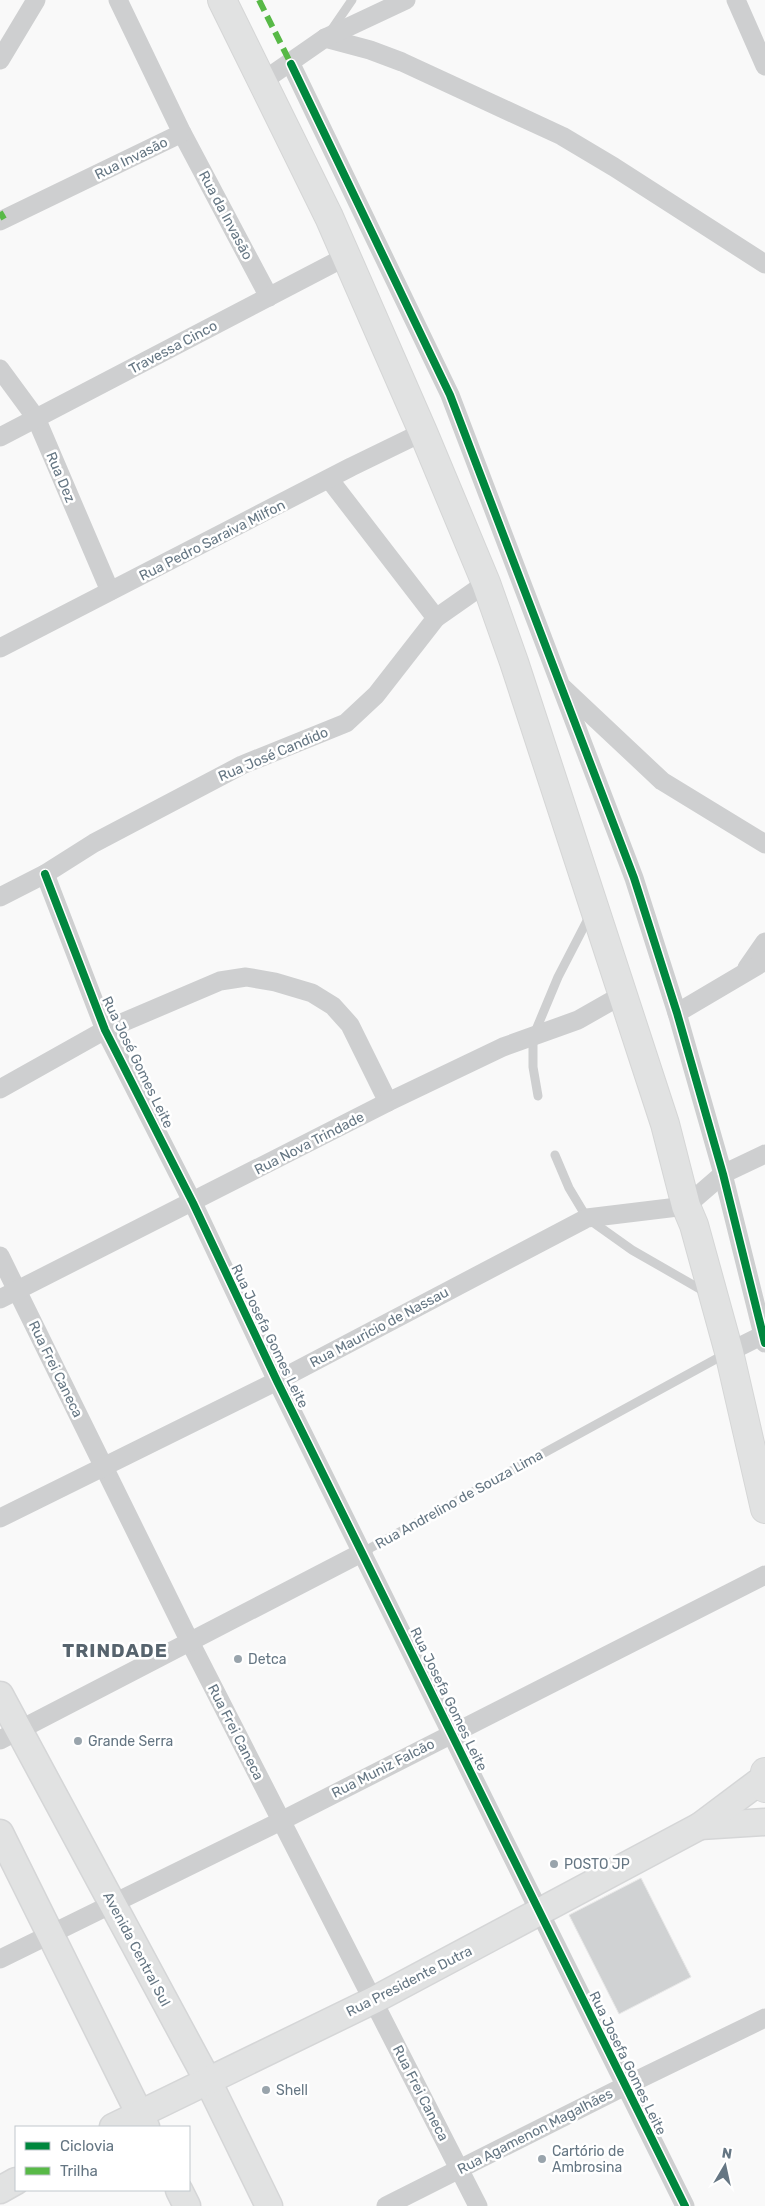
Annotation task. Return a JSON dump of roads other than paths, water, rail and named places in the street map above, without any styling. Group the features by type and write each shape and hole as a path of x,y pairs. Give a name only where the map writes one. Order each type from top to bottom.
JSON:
{"highway":[{"path":"222,0 347,256 486,583 514,662 665,1124 686,1206 715,1297 730,1352 765,1509"}],"main road":[{"name":"Avenida Central Sul","path":"0,1695 10,1735 112,1904 208,2081 269,2206"},
{"name":"Rua Presidente Dutra","path":"117,2126 143,2120 208,2081 374,2000 540,1912 700,1826 765,1779"},
{"path":"700,1826 765,1822"},
{"path":"0,1833 143,2120"},
{"path":"0,2190 15,2182"},
{"path":"179,2191 187,2206"}],"street":[{"path":"0,60 36,0"},
{"name":"Rua Invasão","path":"0,221 182,133 118,0"},
{"path":"263,81 325,38 406,0"},
{"path":"736,0 765,66"},
{"path":"325,38 370,50 402,62 499,105 562,136 614,167 765,264"},
{"path":"290,64 450,396 634,878 677,1013 724,1174 764,1337 730,1352"},
{"name":"Rua da Invasão","path":"182,133 269,297"},
{"name":"Travessa Cinco","path":"0,437 347,256"},
{"name":"Rua Dez","path":"0,369 36,418 110,592"},
{"name":"Rua Pedro Saraiva Milfon","path":"0,648 423,432"},
{"path":"329,479 436,618"},
{"name":"Rua José Candido","path":"0,897 45,874 94,843 242,765 346,723 376,695 436,618 486,583"},
{"path":"560,685 662,781 765,844"},
{"name":"Rua José Gomes Leite","path":"45,874 105,1030 193,1202"},
{"path":"743,974 765,942"},
{"path":"677,1013 765,960"},
{"path":"0,1089 105,1030 220,981 246,977 275,982 312,993 333,1006 350,1026 388,1102"},
{"name":"Rua Nova Trindade","path":"0,1299 388,1102 503,1047 578,1020 622,995"},
{"path":"686,1206 724,1174 765,1154"},
{"name":"Rua Josefa Gomes Leite","path":"193,1202 277,1381 685,2206"},
{"name":"Rua Mauricio de Nassau","path":"0,1518 105,1468 277,1381 587,1218 686,1206"},
{"name":"Rua Frei Caneca","path":"0,1256 190,1642 478,2206"},
{"name":"Rua Andrelino de Souza Lima","path":"10,1735 363,1552"},
{"name":"Rua Muniz Falcão","path":"0,1959 281,1821 765,1574"},
{"name":"Rua Agamenon Magalhães","path":"386,2206 625,2086 764,2022"}],"lane":[{"path":"325,38 352,0"},
{"path":"538,1096 533,1067 533,1037 558,977 594,908"},
{"path":"555,1155 569,1188 587,1218 632,1250 715,1297"},
{"name":"Rua Andrelino de Souza Lima","path":"363,1552 730,1352"}],"place":[{"name":"Detca","path":"238,1659"},
{"name":"Grande Serra","path":"78,1741"},
{"name":"POSTO JP","path":"554,1864"},
{"name":"Shell","path":"266,2090"},
{"name":"Cartório de Ambrosina","path":"542,2159"}],"district":[{"name":"TRINDADE","path":"115,1650"}]}
